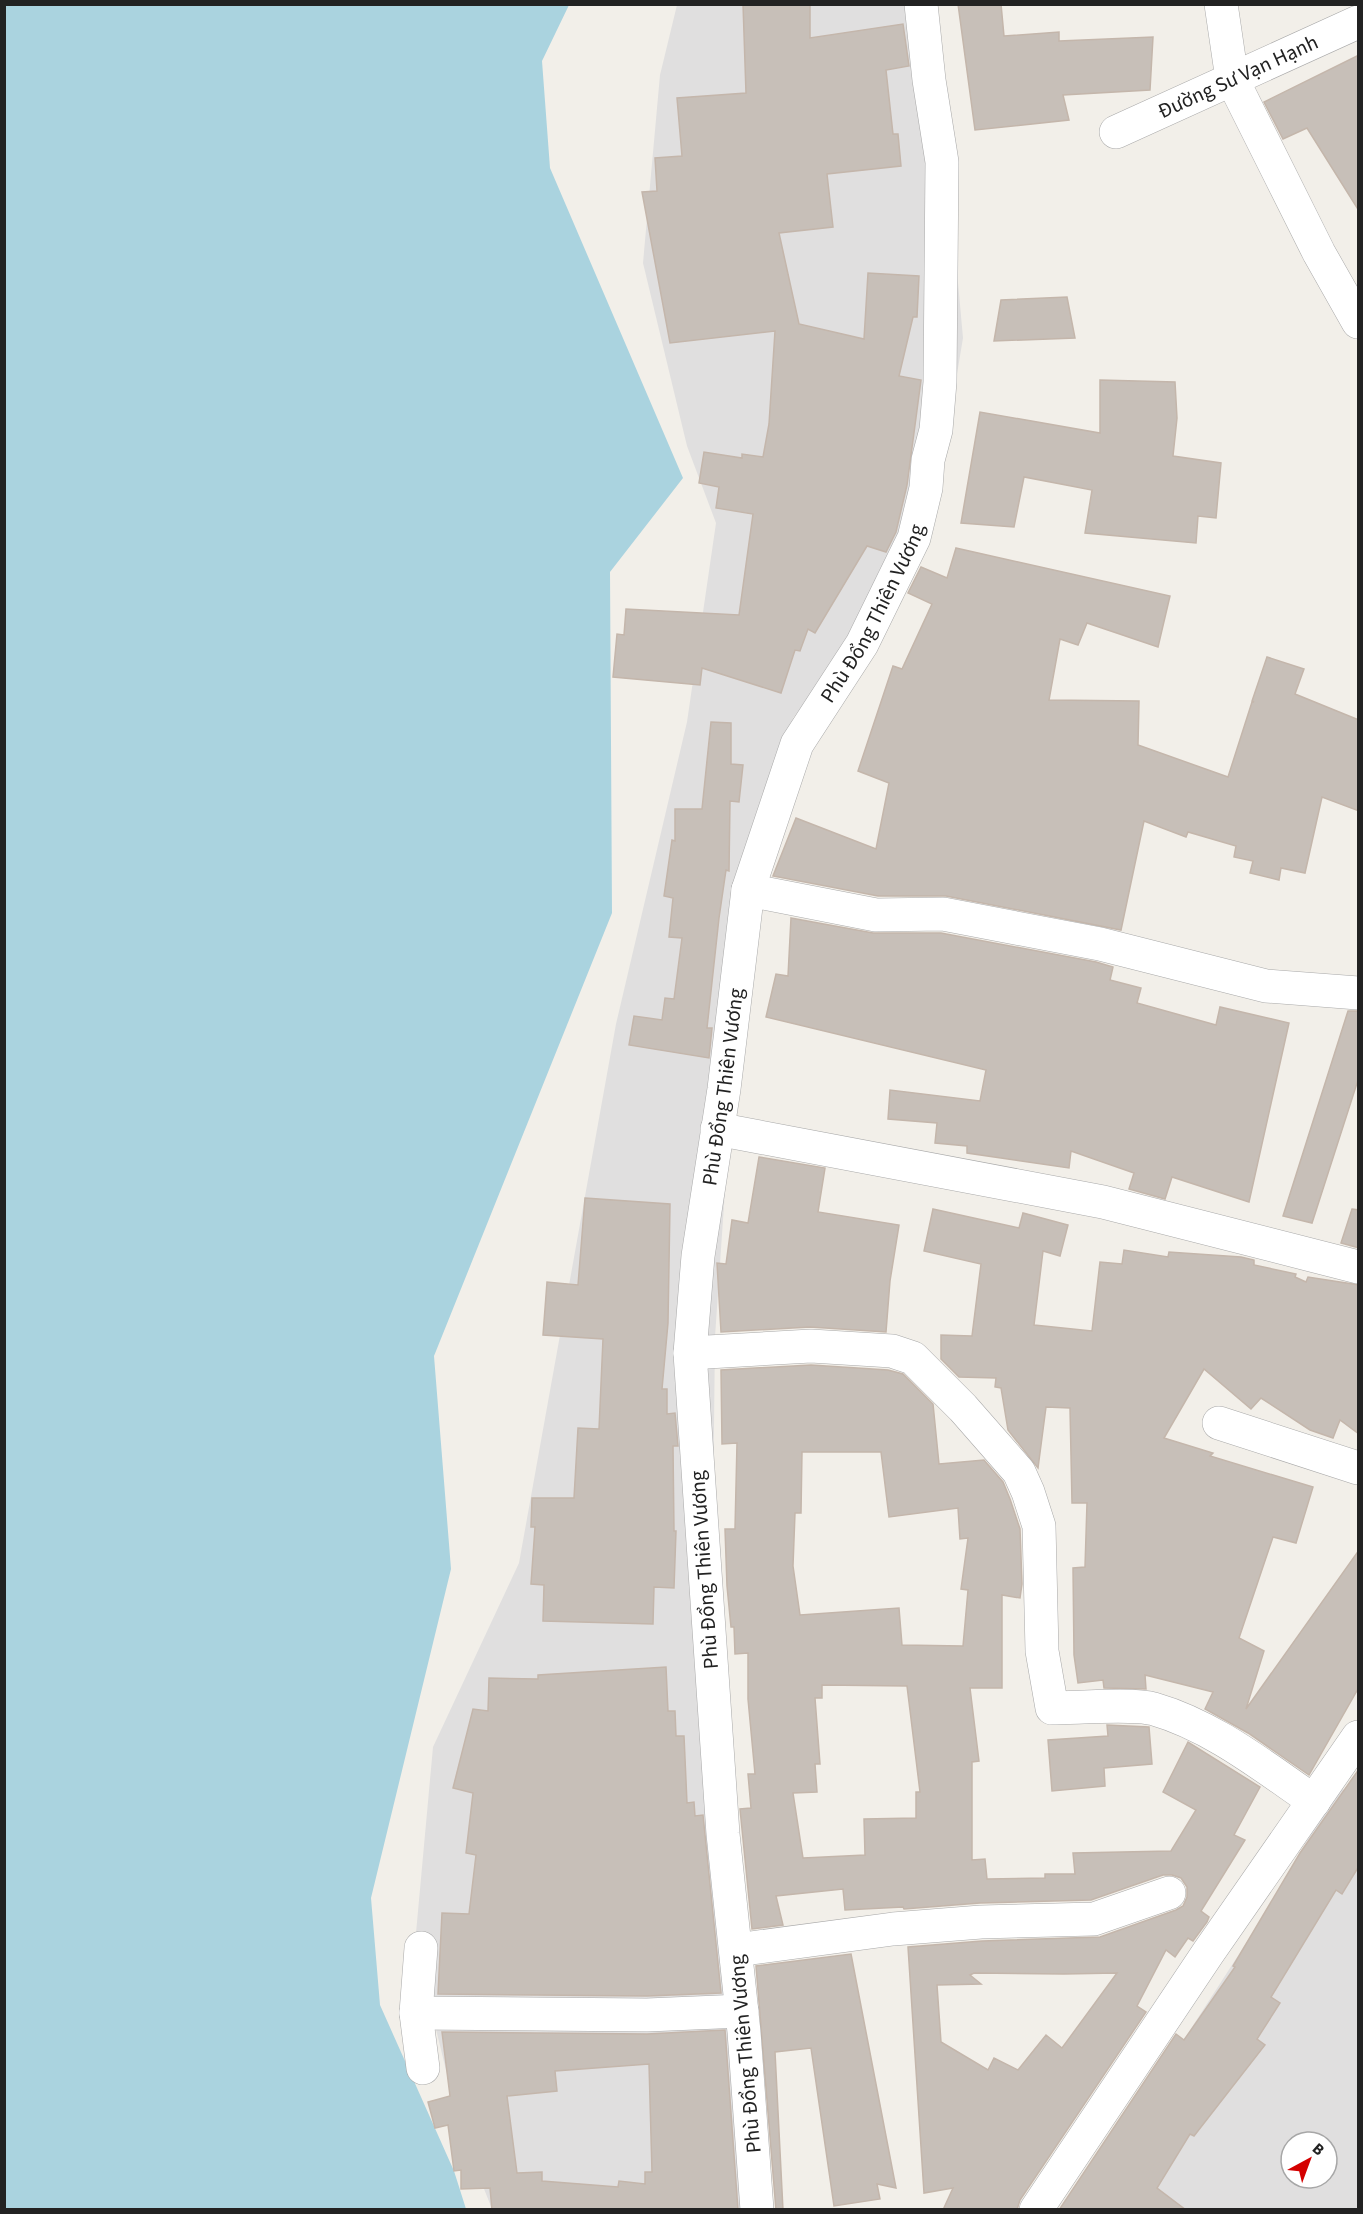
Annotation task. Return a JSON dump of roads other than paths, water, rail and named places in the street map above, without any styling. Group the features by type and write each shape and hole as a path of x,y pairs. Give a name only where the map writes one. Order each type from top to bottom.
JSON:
{"street":[{"name":"Phù Đổng Thiên Vương","path":"757,2210 742,2012 723,1834 690,1353 698,1256 724,1089 748,890 797,744 862,644 914,538 926,488 928,460 936,430 940,382 942,162 929,81 921,4"},
{"path":"1221,4 1232,79 1319,253 1359,322"},
{"name":"Đường Sư Vạn Hạnh","path":"1116,132 1359,22"},
{"path":"748,890 876,915 943,914 1100,944 1266,986 1359,993"},
{"path":"717,1129 1103,1202 1359,1267"},
{"path":"690,1353 811,1346 892,1351 913,1358 963,1408 1019,1472 1028,1492 1039,1526 1042,1651 1052,1708 1152,1708 1194,1724 1227,1742 1314,1801"},
{"path":"1219,1423 1359,1468"},
{"path":"1036,2210 1359,1737"},
{"path":"736,1950 893,1929 981,1922 1094,1919 1169,1893"},
{"path":"421,1948 416,2013 423,2068"},
{"path":"416,2013 647,2015 742,2012"}],"water":[{"path":"5,5 569,5 542,61 550,168 683,478 610,572 612,913 434,1356 451,1569 371,1898 380,2005 454,2171 466,2209 5,2210"}]}
